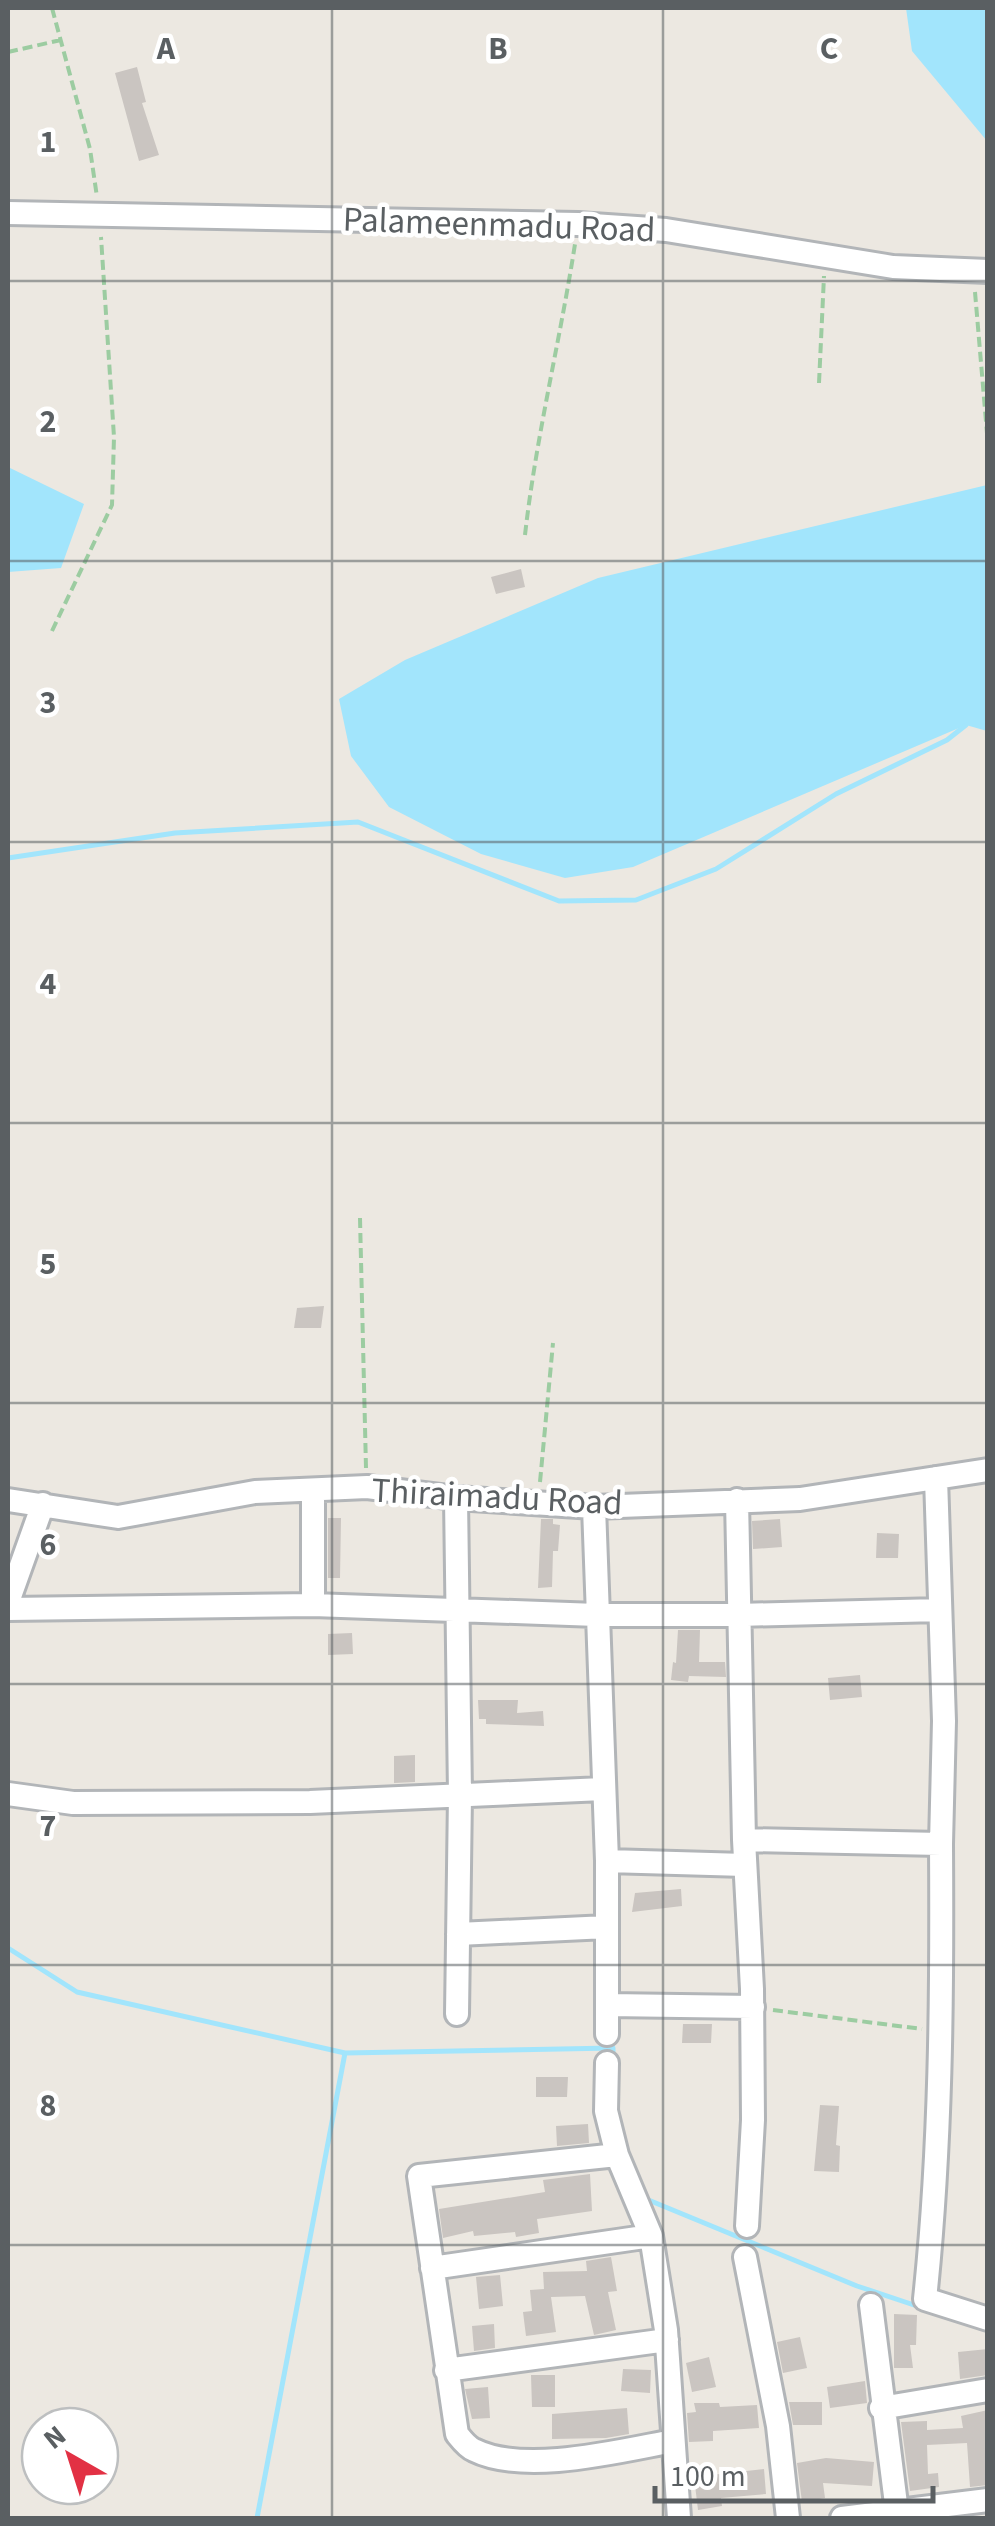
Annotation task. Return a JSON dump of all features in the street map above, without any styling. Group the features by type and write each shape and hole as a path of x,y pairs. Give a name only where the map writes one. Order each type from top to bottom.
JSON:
{"street":[{"name":"Palameenmadu Road","path":"8,213 578,224 666,230 893,268 981,271"},
{"name":"Thiraimadu Road","path":"8,1500 118,1517 255,1492 367,1488 594,1507 800,1499 988,1470"},
{"path":"936,1478 944,1721 942,2031 936,2191 924,2299 988,2320"},
{"path":"313,1490 313,1605"},
{"path":"456,1498 460,1795 457,2014"},
{"path":"737,1500 744,1840 752,2007 753,2120 746,2226"},
{"path":"43,1504 8,1606 313,1605 738,1615 940,1610"},
{"path":"594,1507 607,1861 606,2034"},
{"path":"8,1794 73,1802 310,1802 603,1789"},
{"path":"744,1840 941,1844"},
{"path":"607,1861 746,1864"},
{"path":"458,1934 607,1927"},
{"path":"608,2004 752,2007"},
{"path":"608,2063 606,2111 618,2155 651,2236 667,2340 679,2518"},
{"path":"618,2155 420,2176 456,2434 472,2450 520,2461 562,2460 673,2441"},
{"path":"432,2268 651,2236"},
{"path":"745,2257 778,2426 788,2518"},
{"path":"871,2305 897,2512"},
{"path":"446,2370 667,2340"},
{"path":"882,2408 988,2390"},
{"path":"842,2518 988,2500"}],"path":[{"path":"52,8 90,149 100,215 114,437 112,505 52,632"},
{"path":"8,52 62,40"},
{"path":"526,535 533,462 561,336 578,224"},
{"path":"819,383 826,256"},
{"path":"981,271 988,445"},
{"path":"360,1218 367,1488"},
{"path":"538,1502 553,1342"},
{"path":"752,2007 942,2031"}],"water":[{"path":"906,8 987,8 987,141 912,51"},
{"path":"8,467 84,504 61,568 8,572"},
{"path":"987,485 987,731 966,725 633,867 565,878 481,854 389,807 351,756 339,699 405,660 598,578"}],"building":[{"path":"137,67 146,102 142,103 159,155 139,161 115,73"},
{"path":"521,569 525,587 496,594 491,577"},
{"path":"324,1306 321,1328 294,1328 297,1308"},
{"path":"328,1518 341,1518 340,1578 328,1578"},
{"path":"541,1519 553,1519 553,1524 560,1525 558,1551 553,1551 552,1587 538,1588"},
{"path":"780,1519 782,1547 753,1549 752,1521"},
{"path":"877,1533 899,1534 898,1558 876,1558"},
{"path":"678,1630 700,1630 699,1662 725,1662 726,1677 689,1676 688,1682 671,1680"},
{"path":"352,1633 353,1654 328,1655 328,1634"},
{"path":"860,1675 862,1697 830,1700 828,1678"},
{"path":"478,1700 518,1700 517,1713 543,1711 544,1726 486,1724 486,1719 479,1719"},
{"path":"415,1755 415,1782 394,1783 394,1756"},
{"path":"681,1889 682,1906 632,1912 635,1893"},
{"path":"683,2024 712,2024 711,2043 682,2043"},
{"path":"536,2077 568,2077 567,2097 536,2097"},
{"path":"820,2105 839,2106 839,2172 814,2171"},
{"path":"588,2124 589,2143 557,2146 556,2126"},
{"path":"590,2174 592,2211 537,2219 539,2233 474,2236 473,2231 443,2238 439,2209 545,2192 543,2180"},
{"path":"611,2257 617,2291 608,2292 616,2330 594,2335 585,2296 551,2297 556,2332 526,2336 523,2312 532,2311 530,2290 544,2289 543,2272 587,2271 586,2261"},
{"path":"500,2275 503,2306 479,2309 476,2277"},
{"path":"894,2314 917,2315 916,2345 910,2345 913,2368 894,2368"},
{"path":"494,2324 495,2348 474,2351 472,2326"},
{"path":"800,2337 807,2368 783,2373 777,2342"},
{"path":"988,2349 988,2375 960,2379 958,2352"},
{"path":"709,2357 716,2387 692,2392 686,2363"},
{"path":"623,2369 651,2370 650,2393 621,2391"},
{"path":"531,2375 555,2375 555,2407 532,2407"},
{"path":"865,2381 867,2403 830,2408 827,2387"},
{"path":"488,2387 490,2418 472,2419 465,2389"},
{"path":"789,2402 822,2402 822,2425 793,2425"},
{"path":"694,2403 719,2403 720,2407 757,2405 759,2428 713,2431 713,2441 689,2442 687,2413 696,2412"},
{"path":"627,2408 629,2434 552,2439 552,2414"},
{"path":"988,2410 988,2485 970,2487 967,2443 927,2445 928,2474 938,2473 939,2487 910,2491 901,2422 927,2421 927,2430 963,2428 961,2416"},
{"path":"826,2458 874,2462 872,2486 823,2483 825,2498 802,2502 797,2463"},
{"path":"764,2469 766,2494 721,2498 722,2506 698,2510 694,2477"}],"waterway":[{"path":"8,858 175,833 358,822 559,901 636,900 716,869 836,794 947,740 966,725"},
{"path":"8,1948 77,1992 345,2053 257,2518"},
{"path":"345,2053 613,2048 613,2060"},
{"path":"646,2199 857,2286 923,2308"}]}
